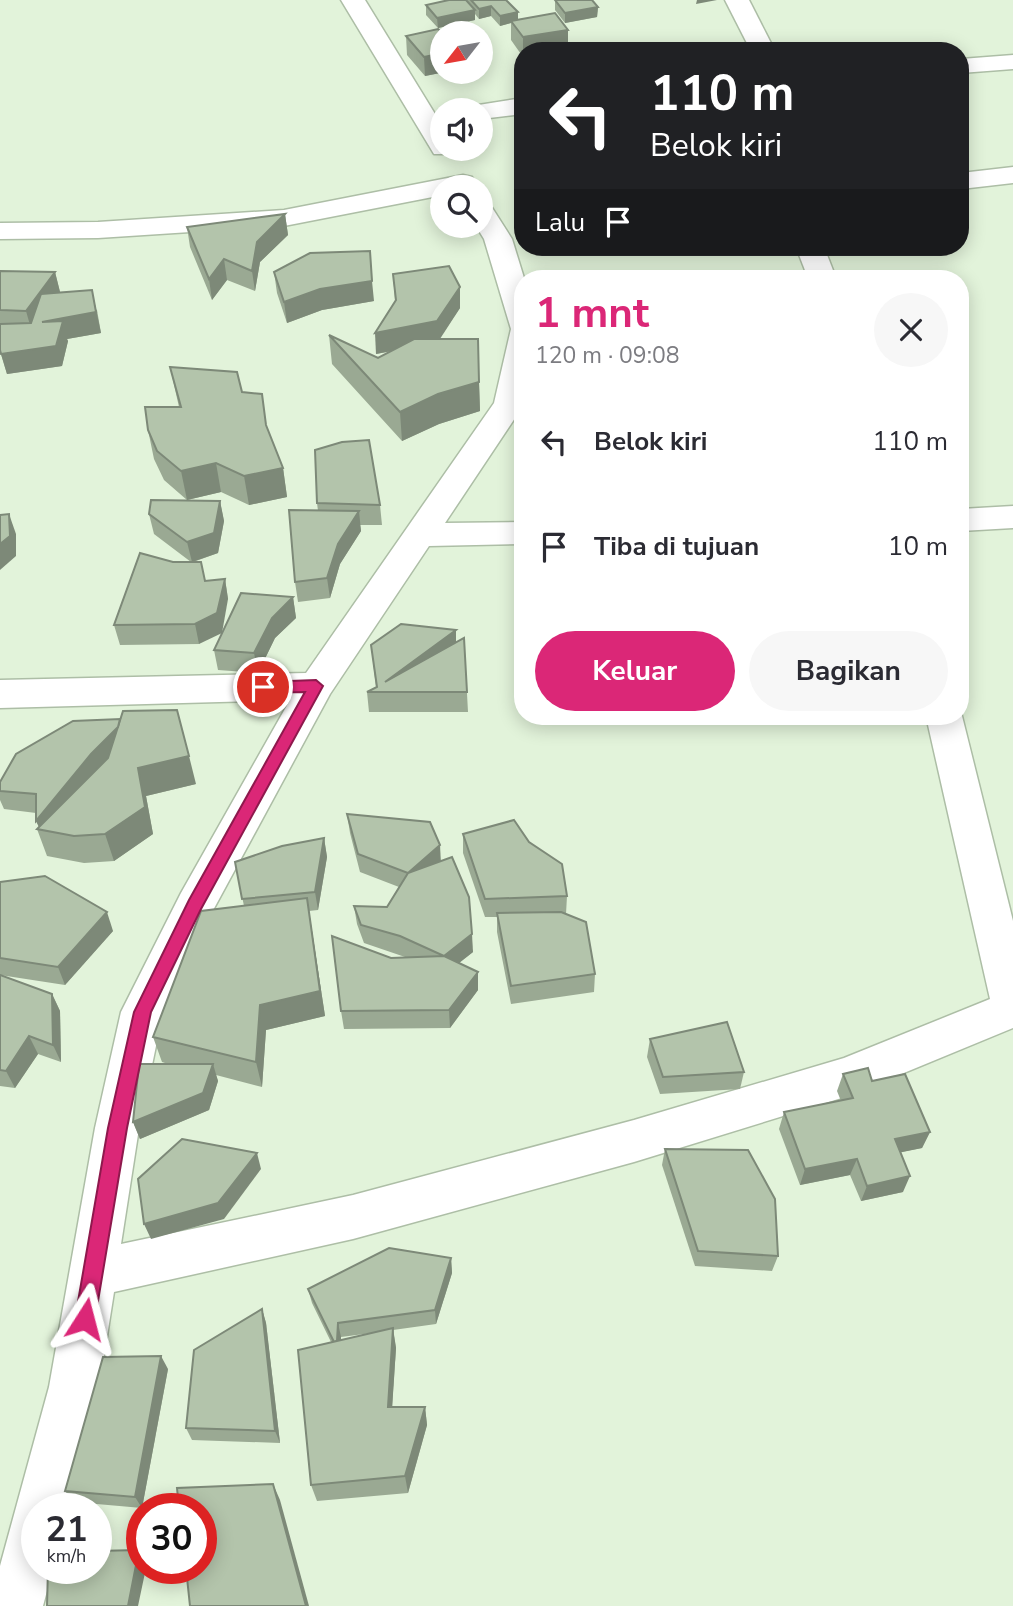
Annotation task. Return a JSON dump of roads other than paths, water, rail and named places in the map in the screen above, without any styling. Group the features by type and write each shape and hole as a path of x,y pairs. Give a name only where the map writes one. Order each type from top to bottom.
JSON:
{"street":[{"path":"353,0 430,112"},
{"path":"737,0 759,42"},
{"path":"969,65 1013,62"},
{"path":"493,110 514,107"},
{"path":"969,180 1013,175"},
{"path":"3,238 284,218 430,191"},
{"path":"493,231 498,239 514,294"},
{"path":"46,1493 74,1387 117,1128 142,1012 195,905 316,686 419,536 514,408"},
{"path":"969,520 1013,517"},
{"path":"419,536 514,533"},
{"path":"0,694 316,686"},
{"path":"93,1273 353,1217 634,1141 848,1076 1013,1008 946,725"},
{"path":"16,1606 22,1584"}]}
